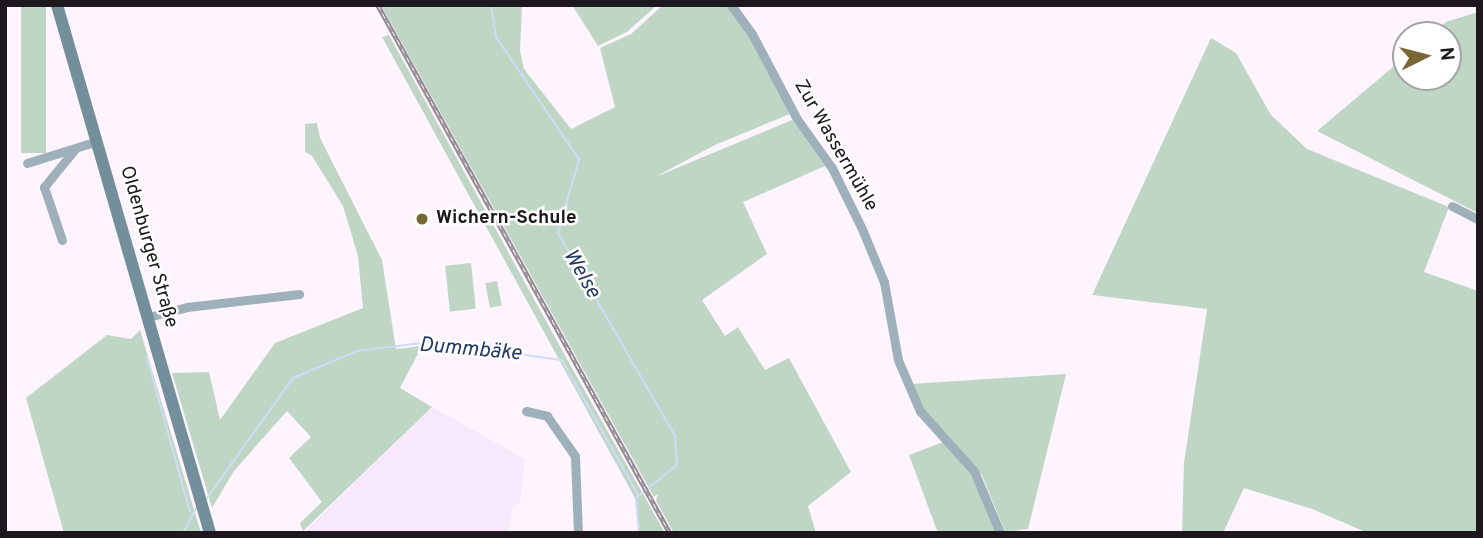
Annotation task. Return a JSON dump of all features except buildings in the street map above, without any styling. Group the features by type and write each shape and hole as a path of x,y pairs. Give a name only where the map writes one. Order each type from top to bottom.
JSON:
{"main road":[{"name":"Oldenburger Straße","path":"61,6 210,533"}],"street":[{"name":"Zur Wassermühle","path":"731,5 752,34 797,119 832,168 862,229 884,282 898,360 907,386 920,411 974,471 987,493 1000,533"},
{"path":"27,163 97,141"},
{"path":"62,240 44,187 75,149"},
{"path":"1452,206 1478,219"},
{"path":"148,317 187,307 299,294"},
{"path":"526,411 547,416 570,444 577,469 578,533"}],"shaded area":[{"path":"432,407 525,459 520,504 513,505 509,533 303,533"}],"green space":[{"path":"21,5 46,5 46,153 21,153"},
{"path":"381,5 522,5 520,51 524,69 571,129 615,107 600,48 631,34 663,5 727,5 752,39 790,114 715,145 655,177 792,120 825,166 743,202 767,254 702,300 725,336 738,327 765,370 789,358 851,472 808,506 816,533 674,533 656,501 658,494 654,497"},
{"path":"572,5 657,5 627,32 598,46"},
{"path":"1478,12 1478,213 1317,131 1392,68 1392,91 1462,91 1462,21 1449,21"},
{"path":"389,35 665,533 639,533 635,498 382,37"},
{"path":"1211,38 1236,53 1271,115 1307,149 1449,207 1424,272 1478,291 1478,533 1368,533 1312,509 1244,488 1223,533 1182,533 1184,463 1207,309 1092,295"},
{"path":"317,123 320,138 382,260 396,349 422,346 400,388 432,407 303,531 300,523 322,502 289,458 311,437 287,411 234,471 212,508 172,373 209,372 220,420 275,343 363,308 358,256 343,206 312,156 305,152 305,124"},
{"path":"471,263 476,309 450,311 445,266"},
{"path":"497,281 502,306 490,308 485,283"},
{"path":"140,330 201,533 64,533 26,398 107,335 131,339"},
{"path":"1066,374 1028,529 1005,532 982,475 924,409 911,384"},
{"path":"943,442 970,472 997,533 938,533 909,455"}],"waterway":[{"name":"Welse","path":"491,5 496,37 579,159 558,233 675,436 677,465 636,498 639,533"},
{"name":"Dummbäke","path":"207,498 293,378 357,351 429,342 562,360 638,495"},
{"path":"147,357 190,512"},
{"name":"Dummbäke","path":"183,533 197,507"}],"railway":[{"path":"378,5 670,533"}],"place":[{"name":"Wichern-Schule","path":"422,219"}]}
